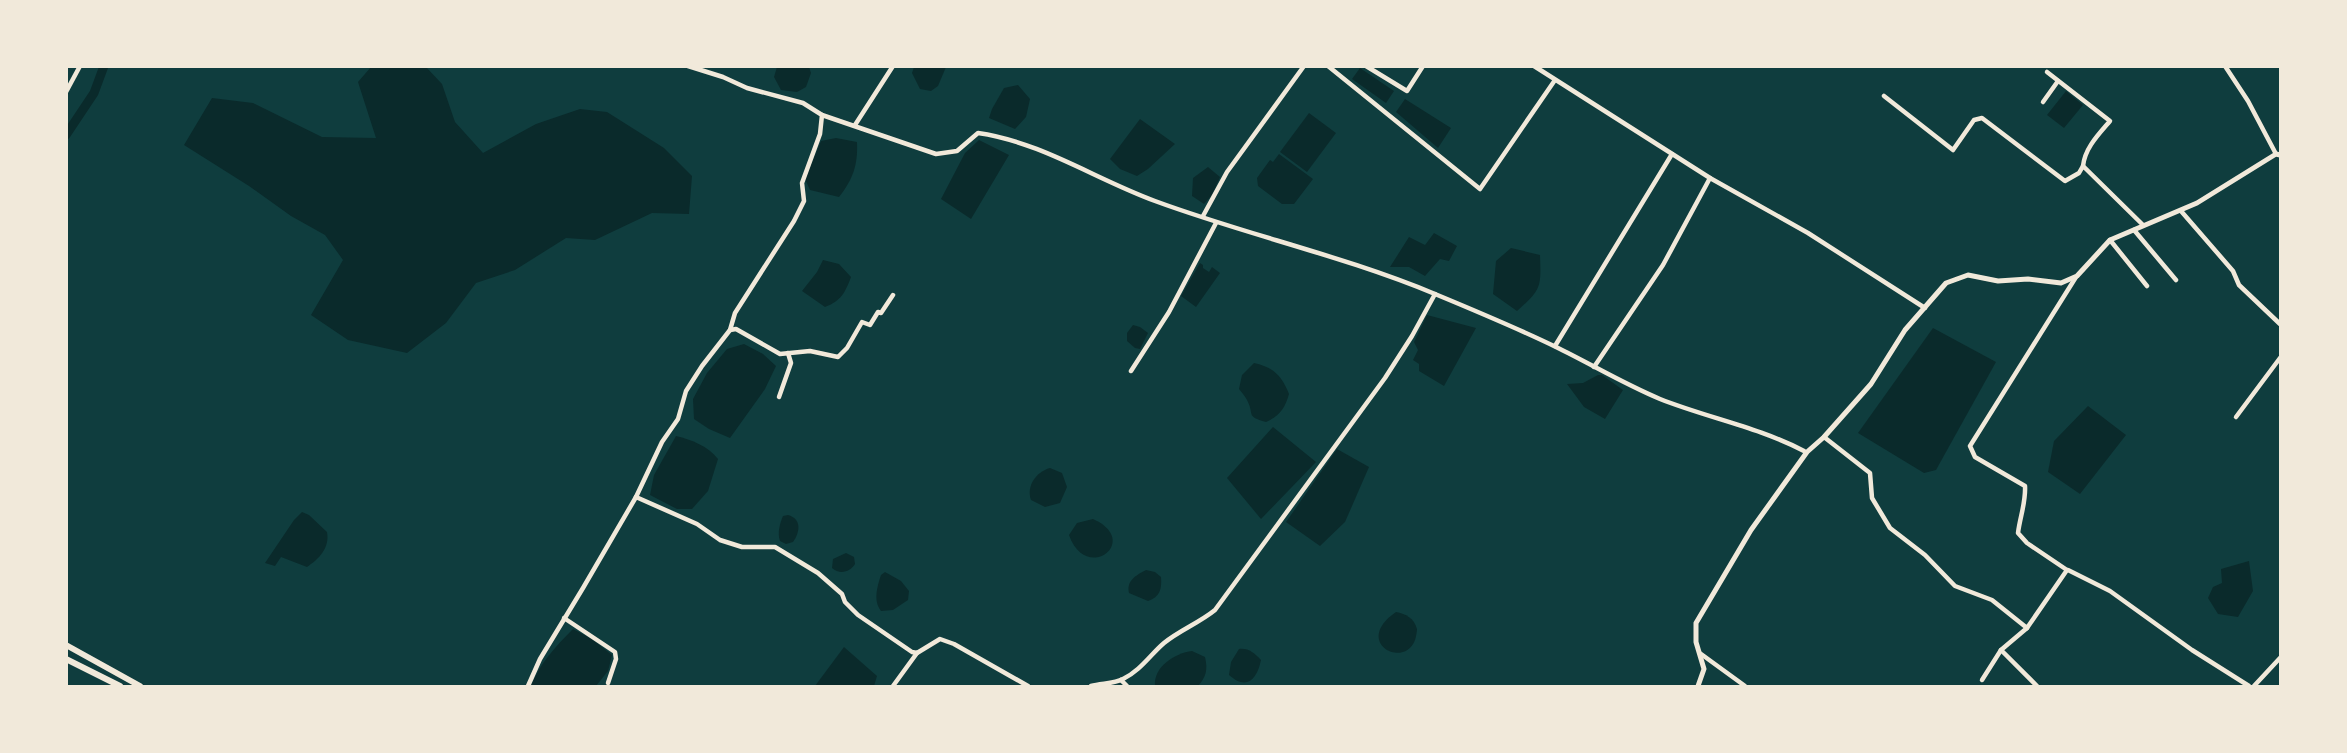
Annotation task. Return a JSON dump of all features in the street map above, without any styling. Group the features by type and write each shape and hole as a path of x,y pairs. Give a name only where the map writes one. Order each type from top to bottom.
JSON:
{"main road":[{"path":"66,645 140,687"},
{"path":"66,659 120,687"}],"street":[{"path":"66,92 80,66"},
{"path":"688,66 747,88 803,103 822,115 936,154 957,151 978,133 998,136 1216,223 1357,266 1436,294 1555,346 1661,399 1779,438 1804,451"},
{"path":"855,125 893,66"},
{"path":"1202,217 1227,172 1304,66"},
{"path":"1328,66 1480,189 1555,80"},
{"path":"1366,66 1407,91 1423,66"},
{"path":"1534,66 1710,178 1808,233 1925,308"},
{"path":"2225,66 2278,154 2197,203 2110,240 2077,276 1970,446 1975,457 2025,486 2026,499 2018,533 2027,543 2067,570 2110,590 2192,650 2251,687 2280,658"},
{"path":"1884,96 1953,150 1974,120 1982,118 2065,181 2079,173 2084,156 2110,121 2048,72"},
{"path":"2043,102 2058,80"},
{"path":"528,687 540,659 636,497 662,442 678,419 686,391 730,330 735,313 782,241 804,201 802,183 820,134 822,115"},
{"path":"1555,346 1672,154"},
{"path":"2083,166 2143,225"},
{"path":"1594,367 1663,265 1710,178"},
{"path":"2181,211 2233,271 2239,285 2280,324"},
{"path":"1131,372 1169,312 1216,223"},
{"path":"2133,229 2176,280"},
{"path":"2110,240 2147,286"},
{"path":"1698,687 1704,669 1696,642 1696,623 1751,530 1807,452 1871,384 1905,330 1946,284 1968,275 1998,281 2028,279 2062,283 2077,276"},
{"path":"1091,687 1121,680 1147,662 1161,646 1183,629 1201,621 1215,610 1385,378 1436,294"},
{"path":"730,330 736,329 780,354 810,351 838,357 847,348 862,322 870,325 893,295"},
{"path":"779,397 792,363 788,354"},
{"path":"2236,417 2280,358"},
{"path":"1824,437 1870,473 1872,498 1890,528 1925,555 1955,586 1992,600 2027,628"},
{"path":"636,497 696,524 720,540 742,547 775,547 818,573 842,594 845,602 858,615 917,653"},
{"path":"1982,680 2001,650 2027,628 2067,570"},
{"path":"564,618 615,652 616,659 608,683"},
{"path":"892,687 917,653 940,639 954,644 1028,687"},
{"path":"2001,650 2037,687"},
{"path":"1701,654 1745,687"},
{"path":"1121,680 1128,687"}],"water":[{"path":"371,67 426,67 442,84 455,122 483,153 536,124 580,109 607,112 664,148 692,176 689,214 652,213 595,240 566,238 515,270 476,283 446,323 407,353 348,340 311,315 343,260 325,235 291,216 184,145 212,98 253,103 322,137 376,138 358,82"},
{"path":"777,67 809,67 811,73 806,87 797,92 781,90 774,77"},
{"path":"914,67 946,67 938,86 931,91 920,89 912,73"},
{"path":"1360,68 1394,91 1386,103 1352,79"},
{"path":"1018,85 1030,99 1026,117 1015,129 989,118 1004,88"},
{"path":"2066,91 2083,105 2064,128 2047,115"},
{"path":"1405,99 1451,128 1438,148 1396,112"},
{"path":"1309,113 1336,133 1307,172 1280,152"},
{"path":"1140,119 1175,144 1137,176 1120,169 1110,159"},
{"path":"836,138 857,142 854,171 839,197 810,190 805,179 821,141"},
{"path":"979,140 1009,155 971,219 941,199 965,153"},
{"path":"1279,154 1313,179 1294,204 1282,204 1258,186 1257,178 1270,160 1273,162"},
{"path":"1208,167 1220,177 1212,195 1204,204 1192,196 1193,178"},
{"path":"1434,233 1457,246 1449,261 1440,259 1425,276 1409,267 1390,267 1409,237 1425,245"},
{"path":"1511,248 1540,255 1540,281 1536,292 1517,311 1493,294 1496,261"},
{"path":"823,260 839,264 851,277 842,296 825,307 802,291"},
{"path":"1200,263 1209,272 1212,267 1220,273 1196,307 1181,296"},
{"path":"1427,315 1476,328 1444,386 1419,371 1419,364 1413,360 1418,350 1414,342"},
{"path":"1133,325 1148,333 1140,349 1127,341 1127,333"},
{"path":"1933,328 1996,362 1936,470 1924,473 1858,433"},
{"path":"744,344 763,354 776,366 765,389 730,438 694,419 693,399 707,373 727,349"},
{"path":"1254,363 1276,373 1289,394 1281,411 1266,422 1253,416 1239,389 1242,375"},
{"path":"1598,375 1623,390 1605,419 1584,407 1567,384 1583,383"},
{"path":"2088,406 2126,435 2080,494 2048,472 2054,441"},
{"path":"1273,427 1316,462 1261,519 1227,478"},
{"path":"676,436 699,444 718,459 708,491 692,509 677,509 650,495 654,475"},
{"path":"1337,449 1369,467 1345,522 1320,546 1286,522"},
{"path":"1050,468 1062,473 1067,487 1060,503 1045,507 1031,500 1030,490 1037,476"},
{"path":"302,512 327,532 327,543 323,552 307,567 281,557 275,566 265,563 294,520"},
{"path":"788,515 798,523 798,530 793,542 786,544 780,541 779,531 783,516"},
{"path":"1093,519 1107,528 1112,538 1111,547 1106,554 1097,557 1087,556 1077,549 1069,535 1077,523"},
{"path":"846,553 854,557 853,567 841,572 832,568 833,559"},
{"path":"2249,561 2253,591 2238,617 2218,614 2208,598 2213,587 2222,583 2221,569"},
{"path":"1146,570 1161,577 1159,592 1148,601 1129,593 1128,589 1133,579"},
{"path":"885,572 901,581 909,591 908,600 893,610 881,611 876,594 881,575"},
{"path":"1396,612 1409,617 1417,629 1415,640 1409,649 1401,652 1393,652 1380,642 1379,633 1384,623"},
{"path":"573,629 592,639 612,655 608,671 596,686 531,686 549,656"},
{"path":"844,647 877,676 874,686 815,686"},
{"path":"1239,649 1246,649 1261,660 1257,673 1250,681 1241,682 1229,675 1231,662"},
{"path":"1192,651 1205,657 1206,662 1206,673 1198,686 1155,686 1155,679 1166,662"}],"waterway":[{"path":"66,135 94,93 104,66"}]}
